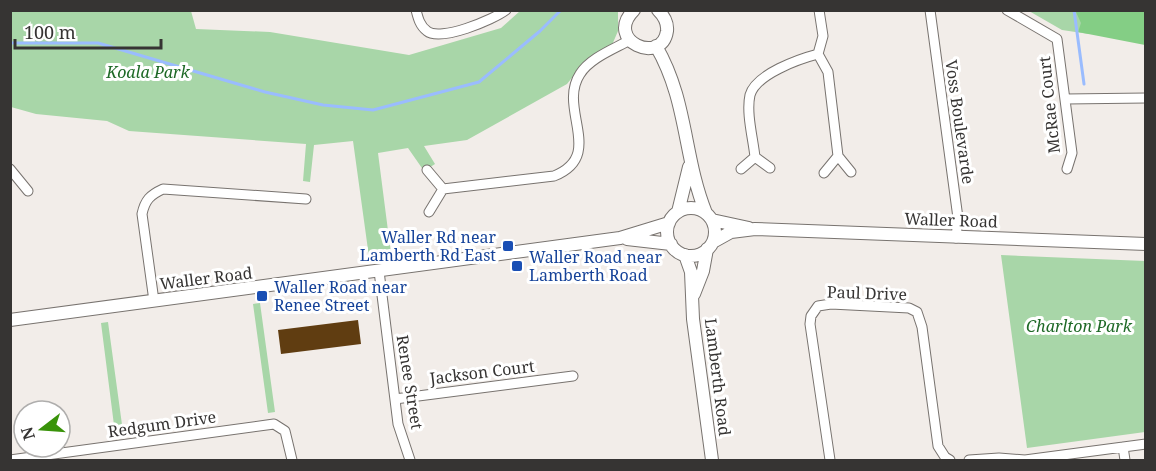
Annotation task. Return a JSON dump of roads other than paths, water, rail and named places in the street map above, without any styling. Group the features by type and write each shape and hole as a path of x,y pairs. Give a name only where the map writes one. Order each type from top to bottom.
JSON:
{"street":[{"path":"417,10 419,22 427,32 440,35 491,20 506,10"},
{"path":"819,10 823,36 818,54 828,72 838,156 851,172"},
{"name":"Voss Boulevarde","path":"930,10 958,218 956,238"},
{"name":"McRae Court","path":"1007,10 1057,39 1072,153 1067,169"},
{"path":"634,11 625,28 630,40 642,48 656,46 666,36 665,12"},
{"path":"443,189 554,176 567,171 575,163 579,149 573,92 577,80 586,67 630,40"},
{"path":"656,46 674,82 681,105 690,165 715,227 710,246 693,256 685,255 671,244 668,233 669,223 678,212 690,165"},
{"path":"770,168 755,157 750,102 752,91 758,82 779,69 818,54"},
{"path":"1066,99 1146,98"},
{"path":"824,172 838,156"},
{"path":"741,169 755,157"},
{"path":"10,169 28,191"},
{"path":"427,170 443,189"},
{"path":"154,301 142,214 144,201 153,194 163,189 306,199"},
{"path":"429,212 443,189"},
{"path":"678,212 692,208 709,216"},
{"name":"Waller Road","path":"709,216 755,229"},
{"name":"Waller Road","path":"10,320 620,238 669,223"},
{"name":"Waller Road","path":"710,246 731,232 755,229 1146,244"},
{"name":"Waller Road","path":"620,238 671,244"},
{"name":"Lamberth Road","path":"693,297 710,246"},
{"name":"Lamberth Road","path":"685,255 691,272 693,319 712,460"},
{"name":"Renee Street","path":"379,271 398,424 410,460"},
{"name":"Paul Drive","path":"830,460 810,324 811,316 818,306 831,304 909,308 917,312 922,327 939,446 950,460"},
{"name":"Jackson Court","path":"395,399 573,376"},
{"name":"Redgum Drive","path":"10,460 274,424 285,431 292,460"},
{"path":"969,460 999,458 1025,460 1146,444"},
{"path":"1124,447 1125,460"}],"waterway":[{"path":"10,43 98,43 265,92 323,105 373,110 479,82 540,31 561,10"},
{"path":"1074,10 1084,84"}],"place":[{"name":"Waller Rd near Lamberth Rd East","path":"508,246"},
{"name":"Waller Road near Lamberth Road","path":"517,266"},
{"name":"Waller Road near Renee Street","path":"262,296"}],"park label":[{"name":"Koala Park","path":"148,72"},
{"name":"Charlton Park","path":"1079,326"}]}
